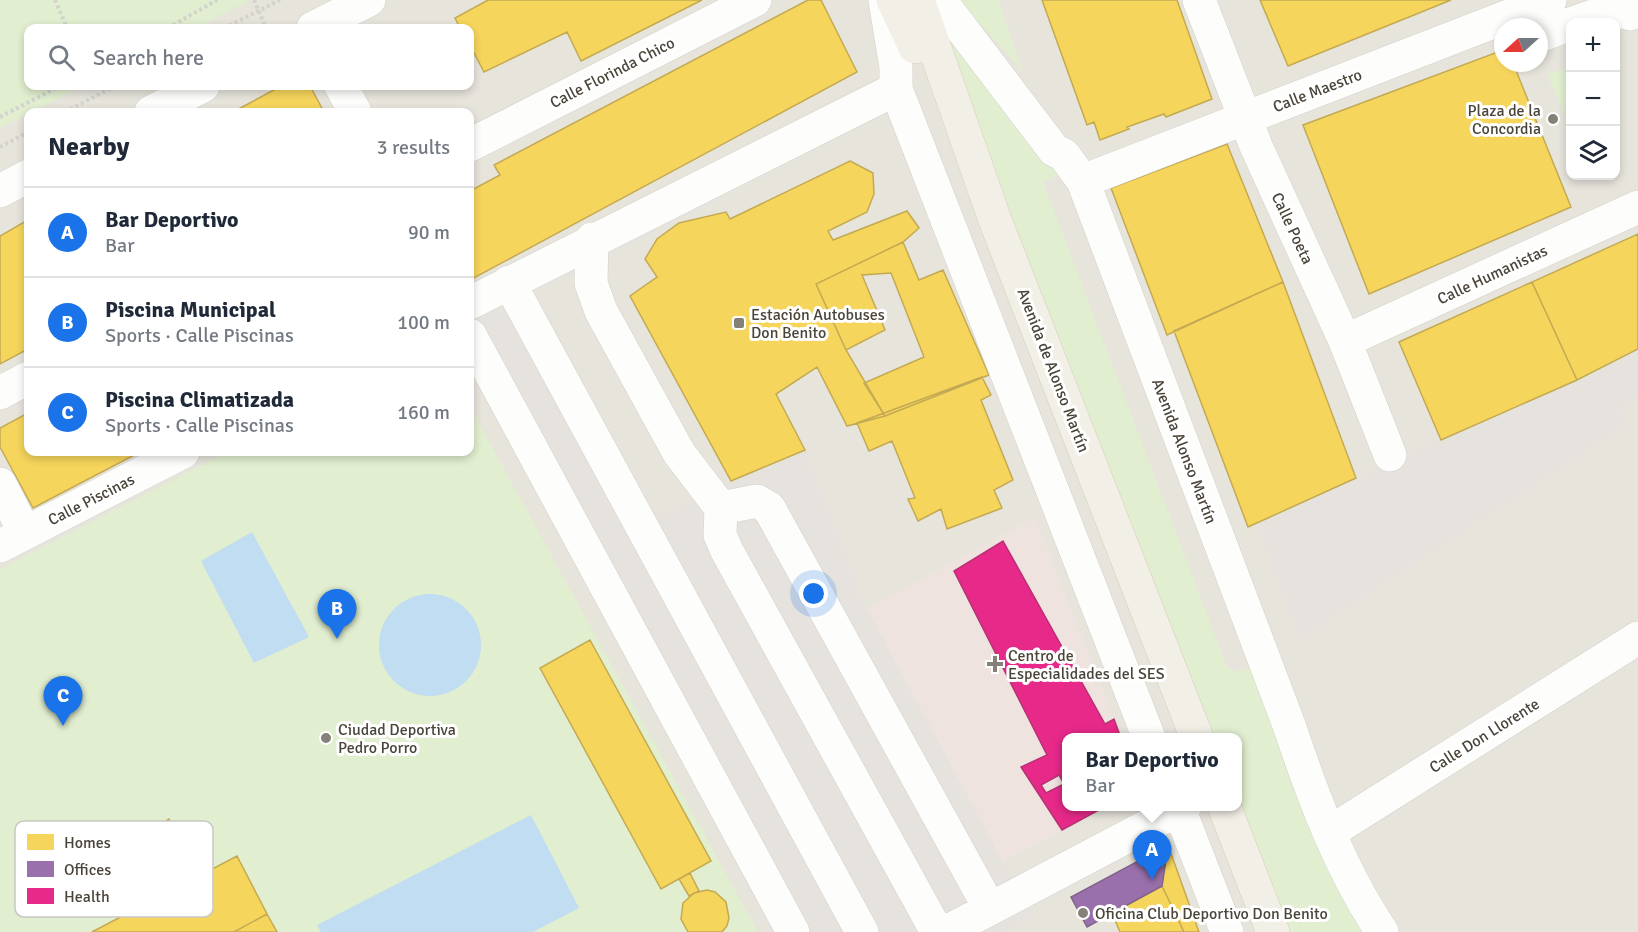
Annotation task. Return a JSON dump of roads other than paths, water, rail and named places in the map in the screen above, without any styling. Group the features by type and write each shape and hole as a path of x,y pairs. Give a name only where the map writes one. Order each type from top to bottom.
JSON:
{"main road":[{"path":"893,0 995,220"},
{"name":"Avenida de Alonso Martín","path":"918,0 995,220 1195,733"},
{"path":"1226,811 1274,932"}],"street":[{"path":"321,24 369,0"},
{"name":"Calle Florinda Chico","path":"474,143 756,0"},
{"path":"885,0 896,67 896,89 1147,733"},
{"name":"Avenida Alonso Martín","path":"940,0 1054,150 1064,154 1083,181 1309,784 1347,874 1382,932"},
{"name":"Calle Poeta","path":"1199,0 1245,118 1345,341 1390,455"},
{"name":"Calle Maestro","path":"1521,18 1550,0"},
{"path":"1587,18 1613,9 1630,14"},
{"path":"1548,33 1566,26"},
{"name":"Calle Maestro","path":"1083,181 1245,118 1494,29"},
{"path":"474,301 592,239 896,89"},
{"path":"159,108 195,90"},
{"path":"342,90 352,108"},
{"path":"0,191 24,178"},
{"name":"Calle Humanistas","path":"1345,341 1638,207"},
{"path":"592,239 591,283 601,311 679,453 721,508 720,535 727,551 937,932"},
{"path":"509,282 862,932"},
{"path":"474,342 794,932"},
{"path":"0,393 24,380"},
{"name":"Calle Piscinas","path":"13,540 175,456"},
{"path":"0,484 13,540"},
{"path":"721,508 757,501 769,508 990,909"},
{"name":"Calle Don Llorente","path":"1330,832 1638,638"},
{"path":"946,932 1174,811"},
{"path":"1182,811 1227,932"}],"water":[{"path":"252,532 309,637 254,663 201,561"},
{"path":"430,594 449,598 466,609 477,626 481,645 477,664 466,681 449,692 430,696 411,692 394,681 383,664 379,645 383,626 394,609 411,598"},
{"path":"531,815 579,908 533,932 321,932 317,925"}],"place":[{"name":"Plaza de la Concordia","path":"1553,119"},
{"name":"Estación Autobuses Don Benito","path":"739,323"},
{"name":"Piscina Municipal","path":"337,639"},
{"name":"Centro de Especialidades del SES","path":"995,664"},
{"name":"Piscina Climatizada","path":"63,726"},
{"name":"Ciudad Deportiva Pedro Porro","path":"326,738"},
{"name":"Bar Deportivo","path":"1152,880"},
{"name":"Oficina Club Deportivo Don Benito","path":"1083,913"}]}
